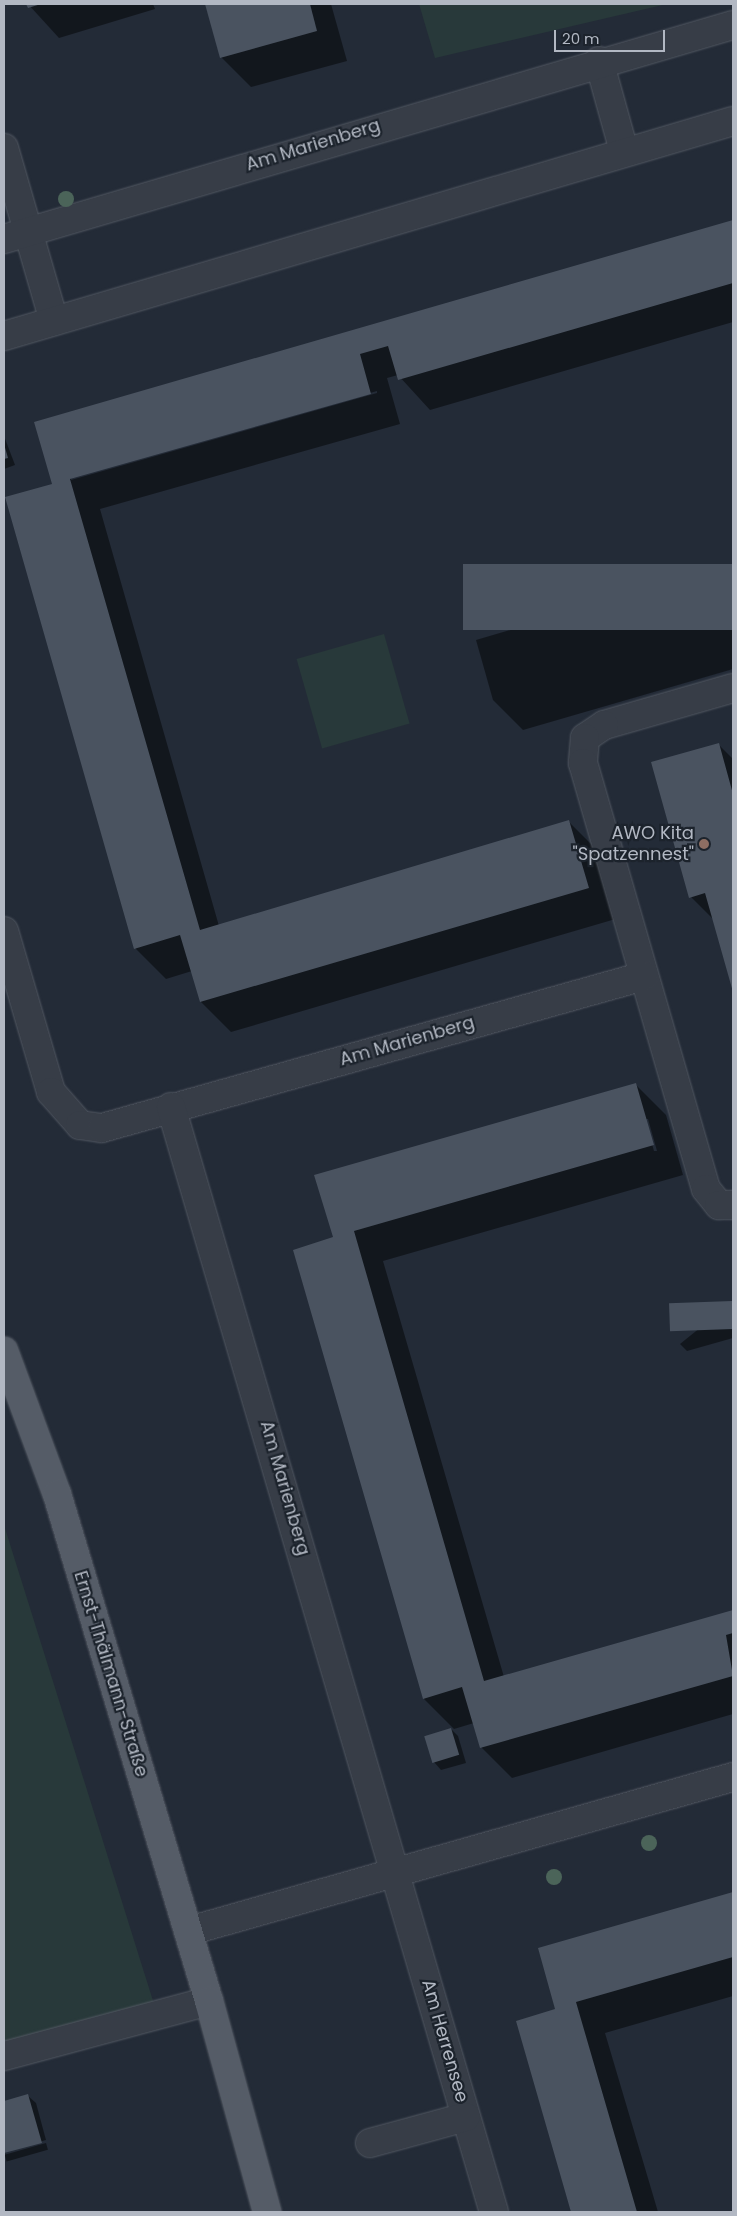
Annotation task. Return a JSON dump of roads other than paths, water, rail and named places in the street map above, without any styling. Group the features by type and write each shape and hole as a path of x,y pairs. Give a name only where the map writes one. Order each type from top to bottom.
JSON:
{"main road":[{"name":"Ernst-Thälmann-Straße","path":"4,1351 57,1494 209,2001 267,2212"}],"street":[{"name":"Am Marienberg","path":"16,235 599,61 733,25"},
{"path":"599,61 624,152"},
{"path":"4,336 733,121"},
{"path":"4,148 16,235 54,321"},
{"path":"733,688 604,725 585,738 583,763 706,1189 719,1205 733,1205"},
{"name":"Am Marienberg","path":"4,931 51,1092 62,1110 80,1125 102,1128 171,1107 644,976"},
{"name":"Am Marienberg","path":"171,1107 395,1870"},
{"path":"188,1931 395,1870 733,1777"},
{"name":"Am Herrensee","path":"395,1870 494,2212"},
{"path":"4,2056 209,2001"},
{"path":"370,2143 466,2117"}],"place":[{"name":"AWO Kita \"Spatzennest\"","path":"704,844"}]}
